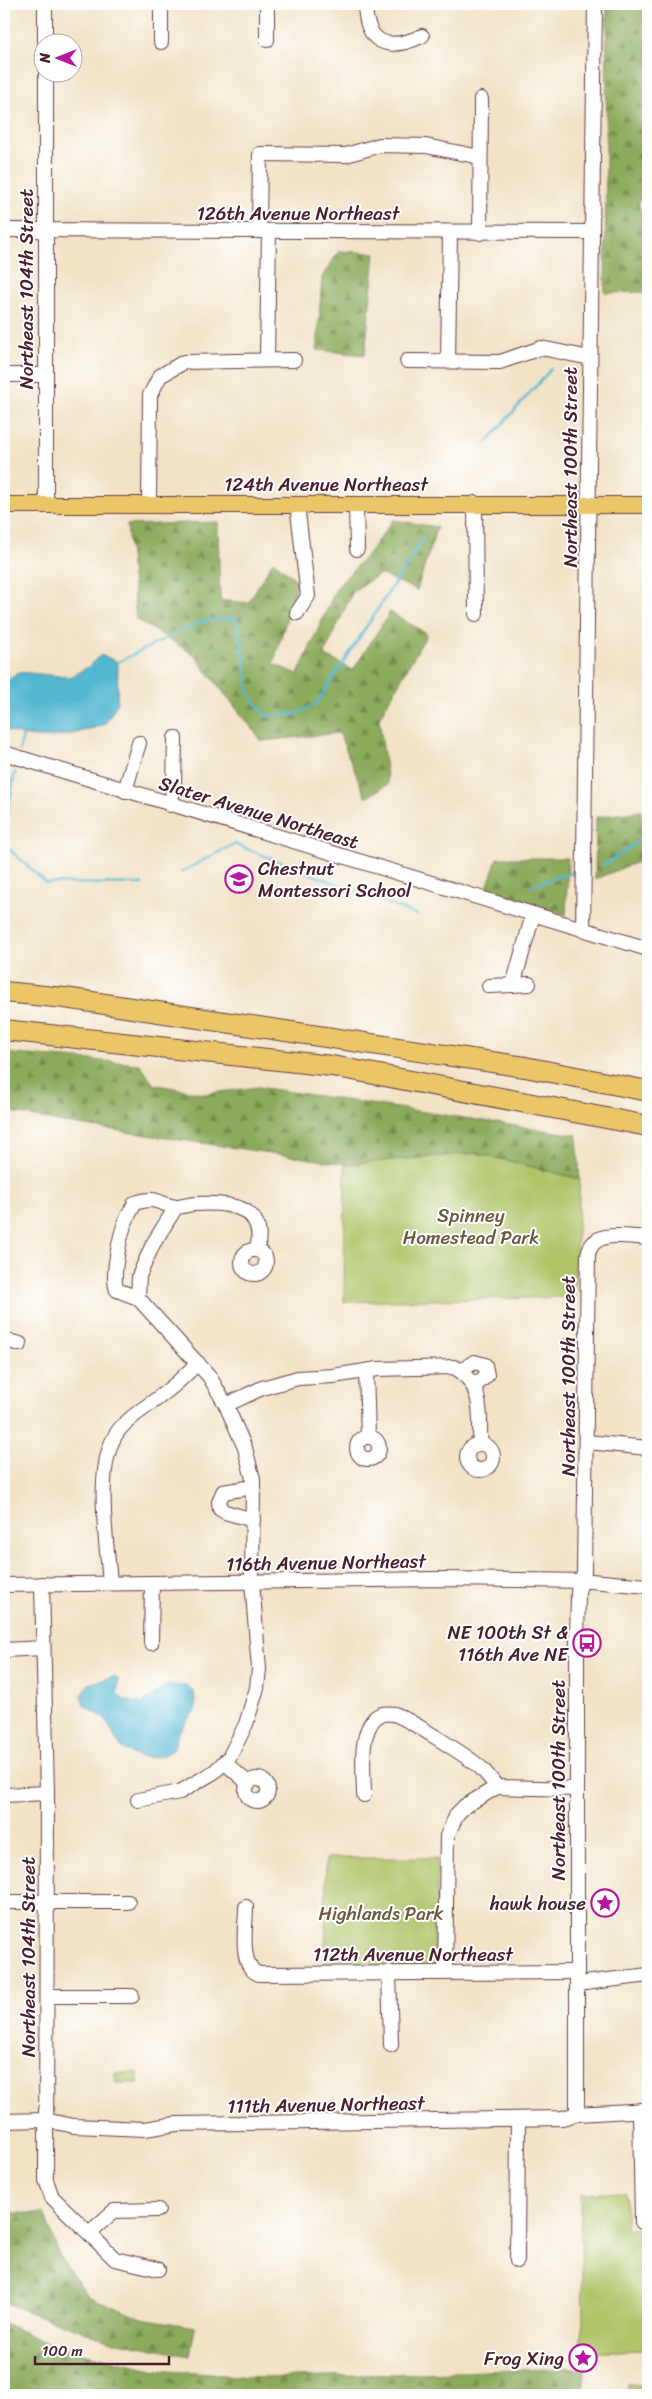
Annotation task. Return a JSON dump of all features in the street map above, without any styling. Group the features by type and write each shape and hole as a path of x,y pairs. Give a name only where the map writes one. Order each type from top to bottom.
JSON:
{"highway":[{"path":"4,992 65,998 515,1065 648,1091"},
{"path":"4,1030 332,1066 648,1126"}],"main road":[{"name":"124th Avenue Northeast","path":"4,505 589,503 648,505"}],"street":[{"path":"45,4 46,32"},
{"path":"161,4 161,42"},
{"path":"267,40 268,4"},
{"path":"365,4 366,23 370,33 377,39 396,44 407,43 422,36"},
{"name":"Northeast 100th Street","path":"583,930 595,4"},
{"name":"Northeast 104th Street","path":"46,82 44,375 46,505"},
{"path":"480,233 482,99"},
{"path":"267,360 260,154 346,155 380,145 426,146 480,157"},
{"name":"126th Avenue Northeast","path":"4,230 592,232"},
{"path":"448,360 450,233"},
{"path":"407,360 500,362 541,348 590,358"},
{"path":"149,504 150,395 160,376 184,362 294,360"},
{"path":"4,375 44,375"},
{"path":"475,503 476,614"},
{"path":"297,504 308,596 297,614"},
{"path":"356,504 357,550"},
{"path":"170,805 174,787 175,738"},
{"path":"125,792 139,743"},
{"name":"Slater Avenue Northeast","path":"4,753 125,792 648,949"},
{"path":"513,985 533,915"},
{"path":"489,986 529,984"},
{"path":"138,1800 180,1792 214,1772 224,1762 238,1743 246,1724 257,1688 259,1670 252,1581 254,1487 251,1462 226,1405 209,1376 138,1298 117,1290 114,1281 125,1222 136,1204 146,1200 158,1200 176,1207 207,1203 243,1208 258,1225 260,1239 257,1250"},
{"path":"138,1298 139,1276 153,1244 176,1207"},
{"name":"Northeast 100th Street","path":"577,2114 576,1789 578,1592 584,1572 588,1256 589,1247 596,1240 608,1236 648,1238"},
{"path":"4,1340 20,1344"},
{"path":"110,1583 104,1480 107,1453 111,1442 120,1429 167,1391 198,1362"},
{"path":"474,1362 485,1365 487,1372 485,1378 468,1379 474,1362"},
{"path":"226,1405 278,1382 366,1370 454,1367 468,1379 480,1404 480,1444"},
{"path":"366,1370 368,1436"},
{"path":"586,1442 648,1448"},
{"path":"253,1520 225,1512 220,1509 219,1502 224,1492 254,1487"},
{"name":"116th Avenue Northeast","path":"4,1585 252,1581 582,1580 648,1586"},
{"path":"151,1643 152,1583"},
{"name":"Northeast 104th Street","path":"42,1584 47,1794 45,2120 48,2190 115,2259 158,2269"},
{"path":"4,1650 43,1648"},
{"path":"364,1795 368,1728 377,1716 384,1713 395,1714 416,1725 481,1768 497,1787"},
{"path":"224,1762 248,1783"},
{"path":"446,1972 447,1836 457,1814 497,1787 576,1789"},
{"path":"4,1795 47,1794"},
{"path":"4,1902 128,1902"},
{"name":"112th Avenue Northeast","path":"246,1907 246,1960 250,1969 259,1974 446,1972 578,1978 648,1975"},
{"path":"389,1972 391,2045"},
{"path":"47,1996 132,1996"},
{"path":"642,2222 644,2110"},
{"name":"111th Avenue Northeast","path":"4,2121 45,2120 82,2127 144,2129 176,2124 518,2120 644,2110"},
{"path":"517,2261 518,2120"},
{"path":"89,2234 114,2211 158,2210"}],"green space":[{"path":"607,4 648,4 648,186 638,203 648,236 648,292 605,293"},
{"path":"339,251 375,253 365,355 317,350 322,277"},
{"path":"393,520 437,527 417,590 380,574 353,591 324,655 353,670 390,612 427,634 379,718 388,784 366,798 339,733 262,741 193,654 136,619 127,525 218,522 220,600 248,603 273,561 298,581 273,664 298,674 337,587 368,554"},
{"path":"641,811 645,859 595,879 596,817"},
{"path":"497,858 568,858 566,915 487,888"},
{"path":"4,1053 140,1064 153,1084 205,1094 258,1087 577,1135 580,1179 477,1153 345,1164 58,1122 4,1110"},
{"name":"Spinney Homestead Park","path":"477,1153 580,1179 574,1297 344,1302 345,1164"},
{"name":"Highlands Park","path":"326,1858 437,1858 437,1968 325,1968"},
{"path":"138,2072 138,2083 115,2083 115,2073"},
{"path":"626,2192 626,2229 648,2229 648,2350 579,2352 583,2321 580,2194"},
{"path":"4,2213 44,2213 60,2257 88,2296 141,2318 195,2327 190,2356 108,2340 4,2303"},
{"path":"4,2323 41,2340 83,2353 157,2370 263,2378 584,2368 584,2395 4,2395"},
{"path":"628,2385 648,2385 648,2394 628,2394"}],"water":[{"path":"101,655 118,662 117,704 105,724 80,732 54,737 16,734 4,729 6,681 19,672 70,677 88,667"},
{"path":"115,1676 119,1680 117,1694 124,1700 142,1704 168,1685 186,1686 194,1692 196,1709 178,1733 173,1750 166,1754 152,1757 136,1756 129,1753 117,1742 106,1721 84,1705 81,1696 89,1684"}],"waterway":[{"path":"486,443 551,369"},
{"path":"116,663 202,621 235,618 245,660 249,694 266,716 299,713 317,703 423,539"},
{"path":"19,751 23,736"},
{"path":"648,744 646,757 648,758"},
{"path":"4,830 15,772"},
{"path":"604,865 648,835"},
{"path":"4,844 46,883 142,884"},
{"path":"181,872 234,844 417,915"},
{"path":"530,886 571,873"}],"place":[{"name":"Chestnut Montessori School","path":"239,879"},
{"name":"NE 100th St & 116th Ave NE","path":"587,1643"},
{"name":"hawk house","path":"605,1903"},
{"name":"Frog Xing","path":"583,2358"}]}
